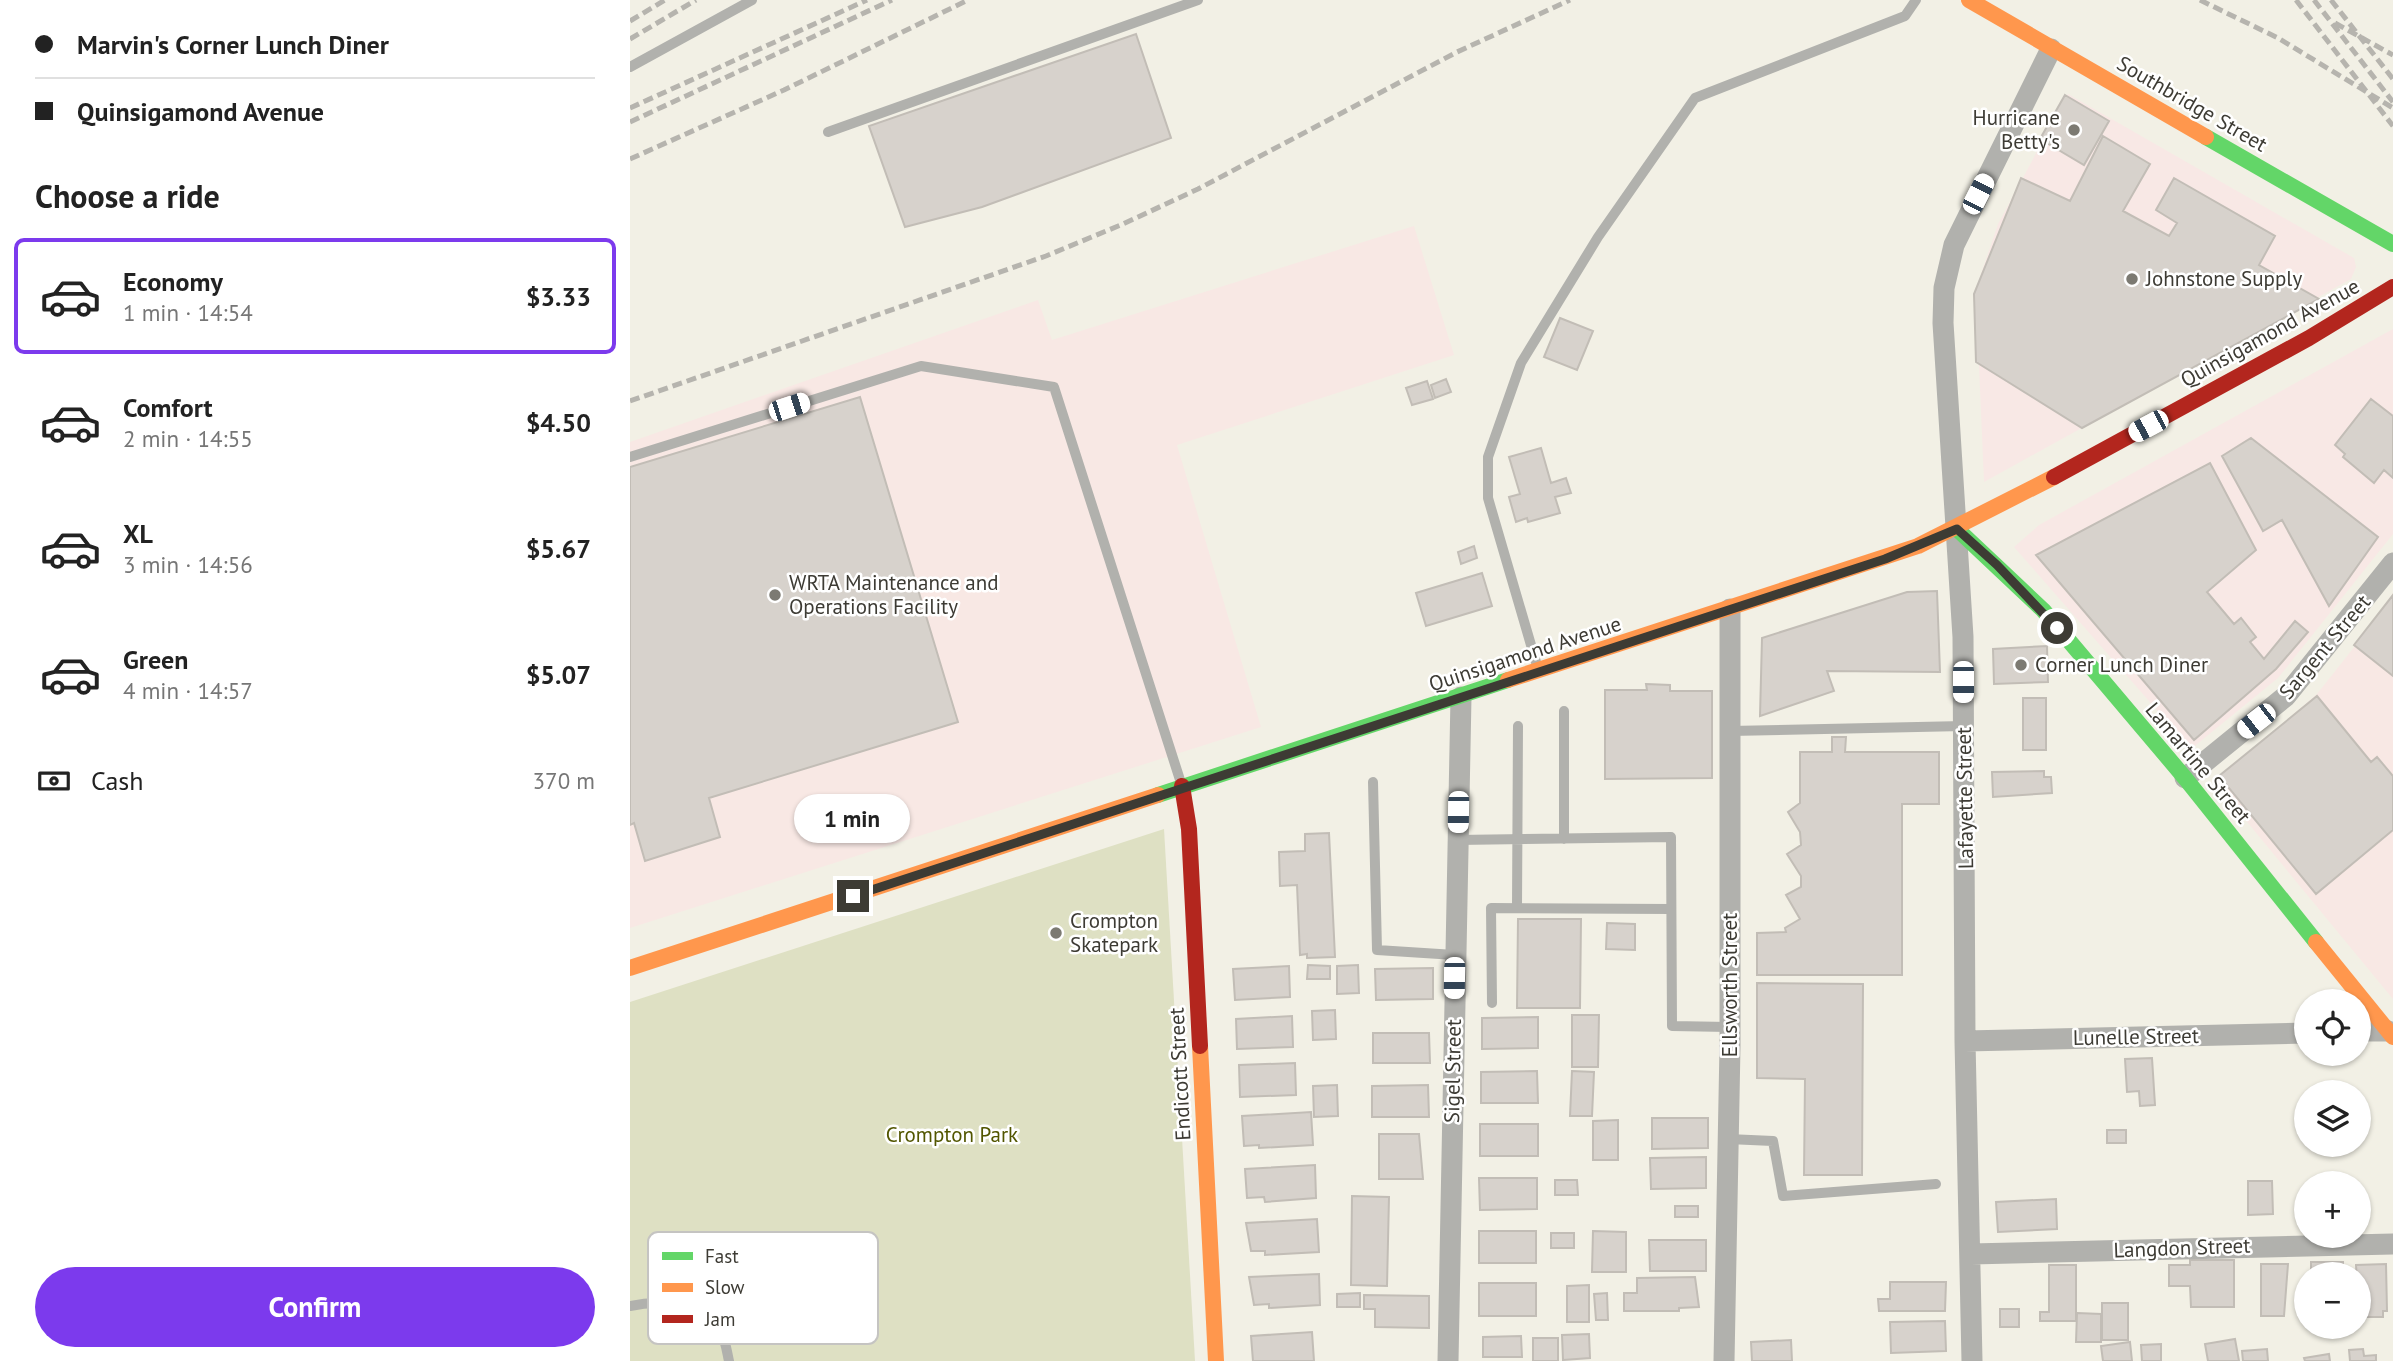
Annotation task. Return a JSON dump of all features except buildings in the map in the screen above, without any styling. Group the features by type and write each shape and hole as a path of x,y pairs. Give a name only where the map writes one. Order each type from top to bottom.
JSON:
{"main road":[{"name":"Southbridge Street","path":"1969,0 2393,244"},
{"name":"Quinsigamond Avenue","path":"630,968 1885,559 1957,529 2309,338 2393,287"},
{"name":"Lamartine Street","path":"1957,529 2043,610 2185,778 2390,1034"},
{"name":"Endicott Street","path":"1182,786 1189,829 1216,1361"}],"street":[{"name":"Lafayette Street","path":"1972,1361 1965,1041 1962,607 1943,323 1946,273 1963,225 2051,49"},
{"name":"Sargent Street","path":"2185,778 2286,696 2393,563"},
{"name":"Ellsworth Street","path":"1724,1361 1729,1027 1730,609"},
{"name":"Sigel Street","path":"1448,1361 1461,697"},
{"path":"2371,1032 2390,1034"},
{"name":"Lunelle Street","path":"1965,1041 2294,1033"},
{"name":"Langdon Street","path":"1971,1254 2393,1244"}],"lane":[{"path":"630,67 752,0"},
{"path":"828,132 1198,0"},
{"path":"1539,672 1488,498 1488,457 1521,363 1598,237 1695,98 1905,16 1916,0"},
{"path":"630,457 922,366 1054,387 1182,786"},
{"path":"1564,711 1564,839"},
{"path":"1517,908 1518,726"},
{"path":"1730,731 1964,726"},
{"path":"1373,782 1377,950 1455,955"},
{"path":"1457,840 1671,837 1672,1026 1729,1027"},
{"path":"1492,1003 1491,908 1671,909"},
{"path":"1728,1139 1773,1141 1783,1196 1936,1184"},
{"path":"630,1306 648,1302"},
{"path":"724,1344 729,1361"}],"shaded area":[{"name":"Johnstone Supply","path":"2068,94 2354,258 2356,267 2351,279 1984,482 1976,295 1979,280 1998,224"},
{"name":"WRTA Maintenance and Operations Facility","path":"1414,226 1454,355 1177,445 1261,727 630,928 630,442 1038,300 1052,340"},
{"path":"2393,329 2393,534 2278,678 2191,749 2014,547 2039,525"},
{"path":"2393,598 2393,999 2215,783 2317,694"}],"green space":[{"name":"Crompton Park","path":"1164,829 1195,1361 630,1361 630,1002"}],"railway":[{"path":"630,21 665,0"},
{"path":"630,39 696,0"},
{"path":"630,108 867,0"},
{"path":"630,122 892,0"},
{"path":"630,159 784,90 968,0"},
{"path":"630,401 1046,256 1123,224 1198,189 1457,52 1570,0"},
{"path":"2200,0 2278,38 2393,108"},
{"path":"2296,0 2393,126"},
{"path":"2314,0 2393,102"},
{"path":"2331,0 2393,79"},
{"path":"2335,23 2393,55"}],"traffic: fast":[{"path":"2206,137 2393,244"},
{"path":"1957,529 2043,610 2185,778 2316,942"},
{"path":"1158,795 1508,680"}],"traffic: slow":[{"path":"1969,0 2206,137"},
{"path":"1508,680 1918,546 2054,477"},
{"path":"630,968 1158,795"},
{"path":"2316,942 2393,1037"},
{"path":"1200,1046 1216,1361"}],"traffic: jam":[{"path":"2054,477 2309,338 2393,287"},
{"path":"1182,786 1189,829 1200,1046"}],"place":[{"name":"Hurricane Betty's","path":"2074,130"},
{"name":"Johnstone Supply","path":"2132,279"},
{"name":"WRTA Maintenance and Operations Facility","path":"775,595"},
{"name":"Corner Lunch Diner","path":"2021,665"},
{"name":"Crompton Skatepark","path":"1056,933"}],"route":[{"path":"853,896 1182,786 1885,559 1957,529 2043,610 2057,628"}]}
